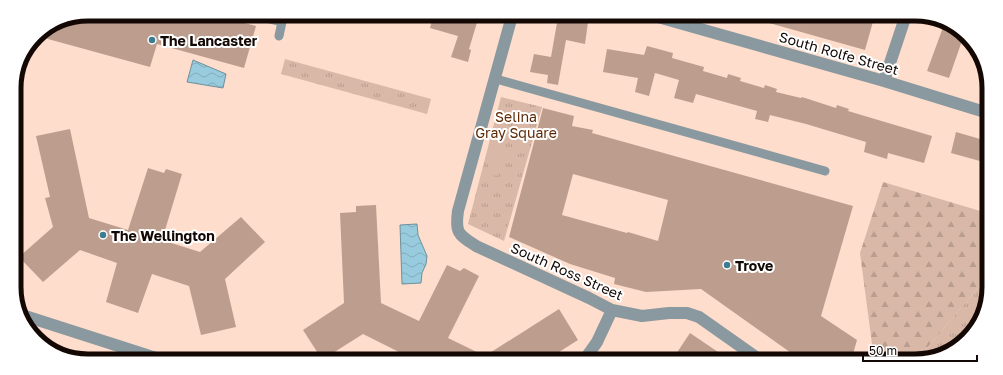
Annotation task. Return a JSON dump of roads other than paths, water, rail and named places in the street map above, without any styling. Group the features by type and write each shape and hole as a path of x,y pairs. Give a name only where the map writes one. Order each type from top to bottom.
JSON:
{"street":[{"path":"496,79 511,21"},
{"name":"South Rolfe Street","path":"688,21 982,111"},
{"path":"884,81 904,21"},
{"name":"South Ross Street","path":"496,79 458,211 456,225 461,236 476,246 612,310 642,316 681,313 699,317 751,354"},
{"path":"589,354 597,342 612,310"},
{"path":"28,317 144,354"}],"lane":[{"path":"278,21 282,22 279,36"},
{"path":"496,79 825,171"}],"water":[{"path":"193,60 226,74 223,88 187,82"},
{"path":"417,224 418,235 427,256 426,264 422,273 421,283 402,284 400,225"}],"place":[{"name":"The Lancaster","path":"152,40"},
{"name":"The Wellington","path":"103,235"},
{"name":"Trove","path":"727,265"}],"park label":[{"name":"Selina Gray Square","path":"516,124"}]}
